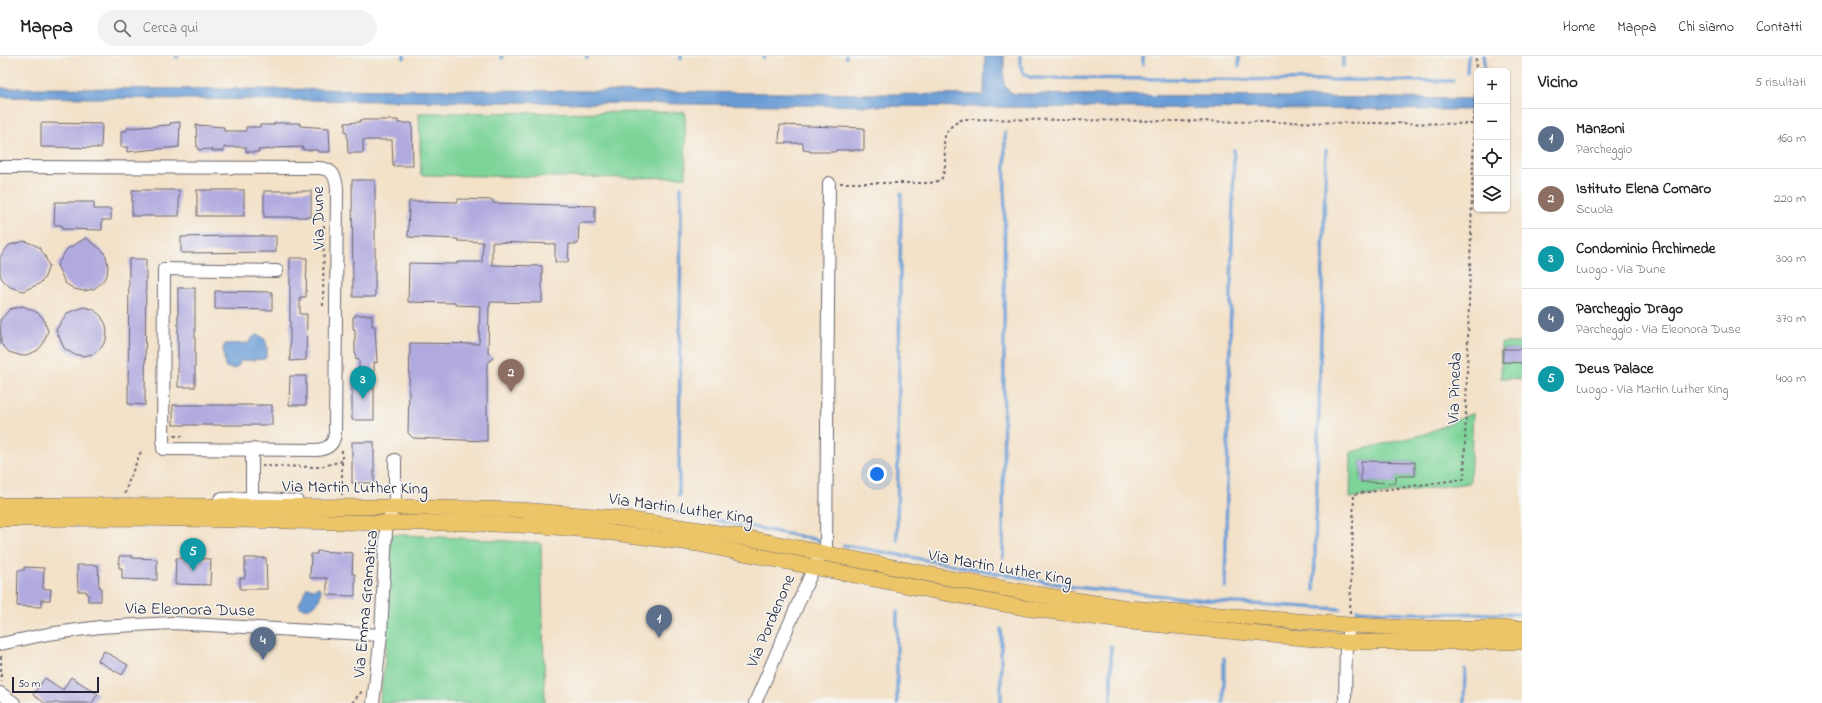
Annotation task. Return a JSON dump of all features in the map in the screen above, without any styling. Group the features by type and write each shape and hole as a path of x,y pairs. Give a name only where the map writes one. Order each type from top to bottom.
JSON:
{"main road":[{"name":"Via Martin Luther King","path":"0,505 393,507 521,510 618,518 763,541 1035,594 1129,608 1350,625 1411,628 1522,628"},
{"name":"Via Martin Luther King","path":"0,519 134,518 467,523 543,526 598,531 705,545 813,566 894,584 1032,609 1130,622 1346,642 1522,642"}],"street":[{"name":"Via Dune","path":"0,167 319,168 330,170 334,174 337,188 335,438 332,443 324,449 163,449 164,269 277,271"},
{"path":"823,553 829,183"},
{"path":"252,449 252,498"},
{"name":"Via Emma Gramatica","path":"373,703 381,635 386,531 393,507 395,460"},
{"path":"173,506 206,500 252,498 289,499 323,507"},
{"name":"Via Pordenone","path":"755,703 813,566 823,553"},
{"name":"Via Eleonora Duse","path":"0,644 48,634 100,627 172,624 381,635"},
{"path":"1345,703 1346,642 1350,625"},
{"path":"0,688 14,703"}],"path":[{"name":"Via Pineda","path":"1476,56 1476,104"},
{"path":"829,183 930,183 940,180 944,174 945,133 952,124 963,118 1474,124"},
{"name":"Via Pineda","path":"1350,625 1354,494 1464,479 1474,124"},
{"path":"323,308 324,219"},
{"path":"163,436 186,436"},
{"path":"124,497 128,481 136,467 142,449"},
{"path":"261,466 320,466 342,460"},
{"path":"0,652 0,688"}],"green space":[{"path":"685,112 686,177 636,178 421,175 419,113"},
{"path":"1501,343 1522,343 1522,349 1503,349 1502,362 1522,363 1522,379 1501,378"},
{"path":"1473,413 1470,483 1350,498 1351,452 1425,434","holes":["1361,461 1415,462 1415,476 1396,476 1396,483 1361,482"]},
{"path":"391,534 541,543 545,703 379,703 387,640"}],"water":[{"path":"985,56 1004,56 1004,85 1009,91 1015,94 1474,99 1474,110 984,107 0,97 0,88 485,90 984,95"},
{"path":"256,335 265,340 267,352 265,359 240,361 239,365 234,369 225,367 223,348 225,344 249,343"},
{"path":"307,587 313,589 318,587 321,589 320,598 312,607 300,607 299,604"}],"building":[{"path":"360,120 398,120 398,123 412,123 413,166 393,166 392,140 363,140 363,153 348,153 345,123 360,122"},
{"path":"180,122 179,147 127,152 127,147 121,147 121,131 127,131 127,128 170,125 170,123"},
{"path":"41,123 102,124 101,148 41,147"},
{"path":"274,123 300,123 300,126 329,128 330,152 303,150 303,147 273,148 258,150 259,152 246,152 246,147 224,147 224,151 212,151 212,149 198,150 197,147 196,125 224,127 224,131 246,131 246,127 274,125"},
{"path":"780,125 864,128 864,150 810,152 803,150 803,143 779,143"},
{"path":"352,180 375,180 375,297 353,297"},
{"path":"132,190 179,190 179,216 132,216"},
{"path":"197,190 244,190 244,216 197,216"},
{"path":"264,191 311,191 311,217 264,217"},
{"path":"458,199 493,200 493,203 595,206 595,223 579,223 578,244 569,244 568,262 555,262 555,244 492,242 492,265 542,266 542,303 490,302 488,353 493,358 487,363 487,441 413,438 408,433 410,343 479,344 480,306 456,305 456,303 408,302 409,263 457,264 457,262 482,262 483,242 458,241 458,239 408,237 409,201 458,202"},
{"path":"55,202 94,202 94,209 111,209 111,220 102,220 102,230 62,229 62,225 54,225"},
{"path":"276,236 276,252 181,253 181,237"},
{"path":"86,238 102,250 106,256 108,267 107,275 102,282 94,289 84,291 74,289 65,283 57,265 67,249"},
{"path":"25,241 39,247 49,266 44,279 39,284 23,291 10,287 2,279 0,274 0,257 9,245"},
{"path":"290,258 307,258 306,297 300,297 300,314 307,314 306,360 290,361"},
{"path":"129,259 146,259 145,405 128,404"},
{"path":"178,288 195,288 195,387 178,387"},
{"path":"215,291 272,292 272,310 215,309"},
{"path":"23,306 38,313 43,318 48,331 43,344 38,350 22,356 9,352 1,344 0,320 10,309"},
{"path":"83,307 93,309 101,316 106,325 107,332 106,340 101,348 93,354 83,356 73,354 64,348 56,330 67,313"},
{"path":"355,315 372,315 372,326 375,326 377,363 374,362 374,420 352,420 352,377 359,377 359,359 356,360 355,329 353,329 353,317 355,317"},
{"path":"1503,349 1522,349 1522,363 1502,362"},
{"path":"290,376 306,376 306,405 289,405"},
{"path":"173,405 272,405 272,425 173,425"},
{"path":"352,442 374,442 374,483 352,483"},
{"path":"1361,461 1415,462 1415,476 1396,476 1396,483 1361,482"},
{"path":"317,551 353,553 352,574 355,574 355,596 327,595 327,578 310,578 311,554 317,554"},
{"path":"119,556 157,559 157,580 122,579 122,568 119,568"},
{"path":"176,558 211,559 210,585 175,584"},
{"path":"245,558 266,558 267,589 240,589 240,578 245,578"},
{"path":"77,565 98,565 101,601 88,601 88,593 86,593 86,591 78,591"},
{"path":"24,567 44,568 43,589 51,589 50,600 41,600 41,607 17,606 18,570 24,570"},
{"path":"104,651 128,665 122,675 98,661"},
{"path":"71,677 98,694 92,703 45,703 33,695 45,678 63,690"}],"waterway":[{"path":"1020,56 1020,63 1023,73 1030,77 1039,78 1453,81"},
{"path":"1143,56 1143,64"},
{"path":"1239,56 1239,66"},
{"path":"1343,56 1343,66"},
{"path":"1467,73 1468,56"},
{"path":"1484,56 1484,68"},
{"path":"1003,557 1005,132"},
{"path":"1225,587 1234,150"},
{"path":"1314,590 1326,150"},
{"path":"679,496 681,187"},
{"path":"897,540 901,193"},
{"path":"645,506 824,541"},
{"path":"844,545 1074,587 1236,603 1340,609"},
{"path":"1357,610 1402,613 1522,614"},
{"path":"897,612 897,703"},
{"path":"1001,629 1001,703"},
{"path":"1111,646 1111,703"},
{"path":"1224,658 1224,703"},
{"path":"1464,703 1465,669"}],"place":[{"name":"Istituto Elena Cornaro","path":"511,392"},
{"name":"Condominio Archimede","path":"363,399"},
{"name":"Deus Palace","path":"193,571"},
{"name":"Manzoni","path":"659,638"},
{"name":"Parcheggio Drago","path":"263,660"}]}
